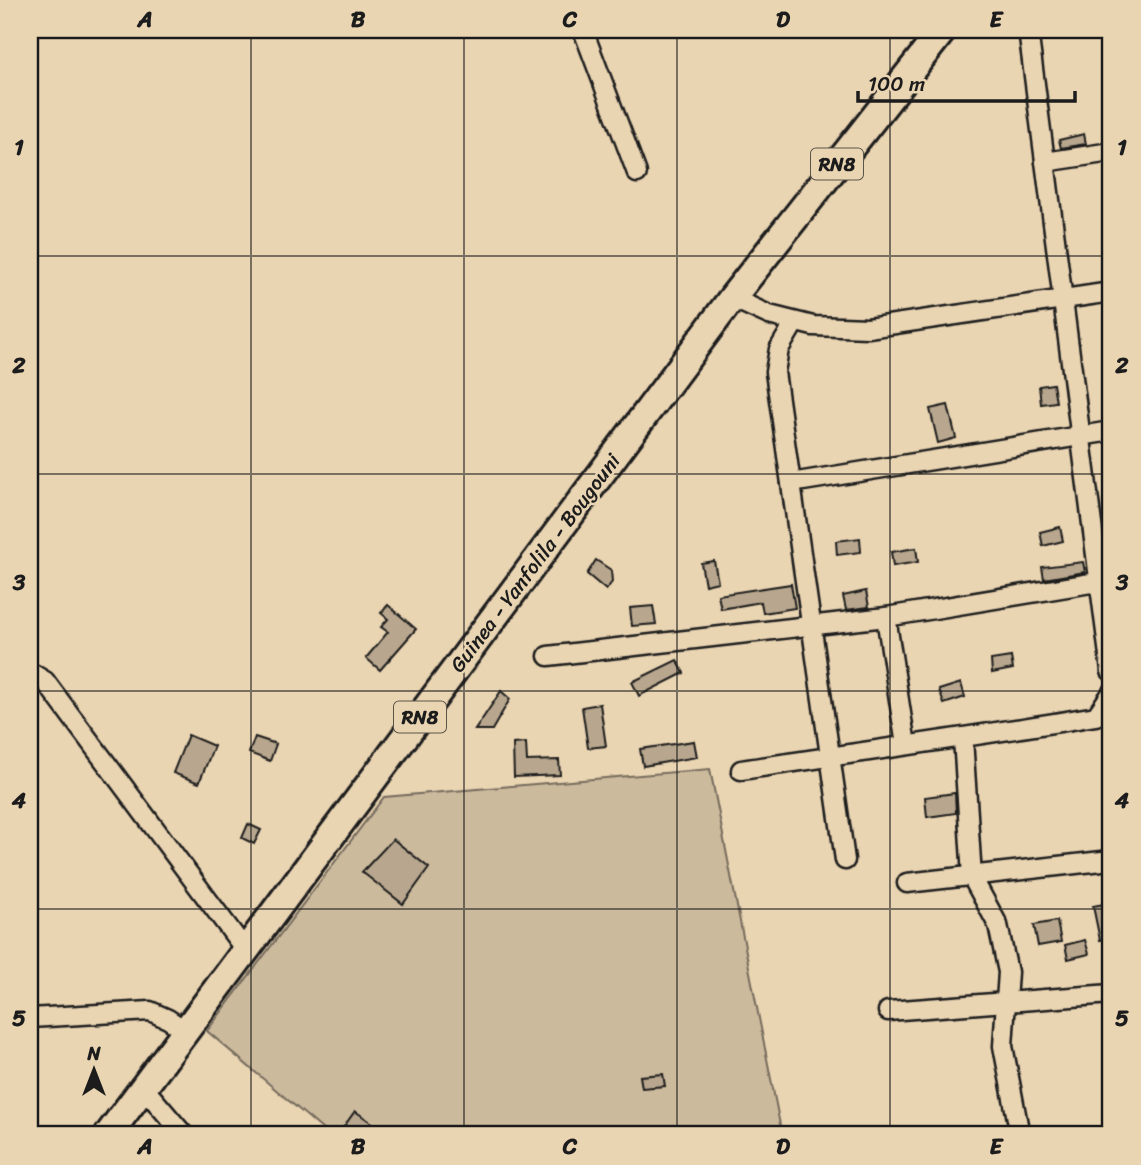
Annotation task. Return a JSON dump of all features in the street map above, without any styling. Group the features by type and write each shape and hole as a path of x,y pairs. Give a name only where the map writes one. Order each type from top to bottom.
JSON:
{"main road":[{"name":"Guinea - Yanfolila - Bougouni","path":"108,1135 732,298 943,30"}],"street":[{"path":"583,30 637,173"},
{"path":"1028,30 1081,436 1105,580 1111,671"},
{"path":"1045,162 1111,152"},
{"path":"732,298 769,315 813,326 868,328 1111,292"},
{"path":"795,322 779,349 775,372 845,860"},
{"path":"791,483 1111,431"},
{"path":"548,656 886,617 1105,580"},
{"path":"886,617 906,745"},
{"path":"30,672 45,681 246,951"},
{"path":"741,770 1096,716 1111,694"},
{"path":"964,738 972,877 998,925 1008,972 1003,1046 1020,1135"},
{"path":"907,883 1111,860"},
{"path":"888,1011 1111,994"},
{"path":"30,1018 150,1011 186,1031"},
{"path":"144,1088 184,1135"}],"shaded area":[{"path":"710,769 782,1135 329,1135 207,1031 384,797"}],"building":[{"path":"1084,134 1086,144 1061,148 1059,140"},
{"path":"1053,384 1056,402 1041,404 1039,386"},
{"path":"948,405 956,438 938,443 930,409"},
{"path":"1060,527 1063,541 1043,546 1040,532"},
{"path":"860,538 861,552 837,555 836,541"},
{"path":"916,548 918,562 893,566 891,552"},
{"path":"596,560 611,570 612,582 606,590 587,574"},
{"path":"714,561 718,582 705,585 701,563"},
{"path":"1083,562 1085,572 1044,579 1042,567"},
{"path":"791,584 795,608 763,613 761,602 721,609 718,595"},
{"path":"866,591 869,607 846,610 843,596"},
{"path":"388,605 416,629 380,670 366,658 388,632 381,627 388,619 381,613"},
{"path":"653,606 656,624 632,626 630,608"},
{"path":"1011,657 1013,669 992,673 991,660"},
{"path":"677,660 684,673 639,696 632,682"},
{"path":"961,683 965,697 944,704 939,690"},
{"path":"501,691 510,699 492,730 475,730"},
{"path":"600,704 606,746 588,748 582,707"},
{"path":"188,735 214,746 199,783 173,773"},
{"path":"255,737 276,744 270,761 249,753"},
{"path":"694,741 697,757 643,766 640,749"},
{"path":"526,743 527,761 559,760 560,775 514,777 513,744"},
{"path":"955,793 956,813 927,817 925,797"},
{"path":"248,824 261,830 254,844 242,838"},
{"path":"393,839 429,868 403,904 362,872"},
{"path":"1109,903 1111,938 1100,940 1093,906"},
{"path":"1057,921 1061,942 1038,946 1034,925"},
{"path":"1085,940 1089,954 1068,959 1065,945"},
{"path":"663,1074 665,1086 642,1088 640,1076"},
{"path":"355,1111 375,1125 368,1135 338,1135"}]}
